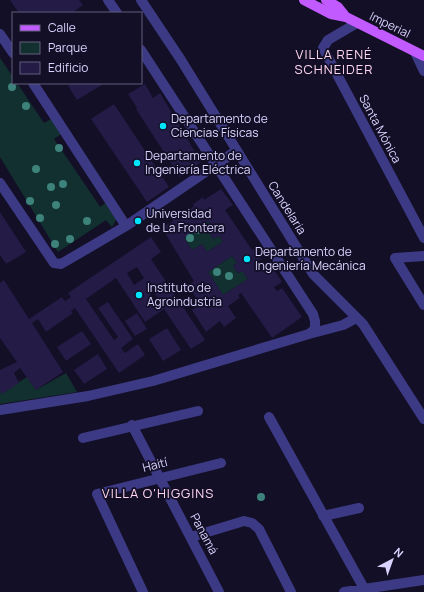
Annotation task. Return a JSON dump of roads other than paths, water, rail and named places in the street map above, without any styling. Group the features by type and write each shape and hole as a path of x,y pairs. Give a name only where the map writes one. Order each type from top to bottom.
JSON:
{"main road":[{"name":"Imperial","path":"304,0 331,14 346,17 420,54"},
{"name":"Imperial","path":"326,0 338,7 346,17"}],"street":[{"path":"108,0 116,12"},
{"name":"Candelaria","path":"142,0 181,60 312,274 363,324 424,419"},
{"name":"Santa Mónica","path":"357,23 328,40 324,48 424,238"},
{"path":"0,34 12,52"},
{"path":"142,52 312,314 315,321 315,329 309,334"},
{"path":"420,54 424,70"},
{"path":"34,84 126,226"},
{"path":"0,182 54,263 66,262 126,226 236,151"},
{"path":"424,256 395,258 424,305"},
{"path":"0,410 88,396 153,380 343,325 356,318"},
{"path":"83,438 132,425 198,411"},
{"path":"269,417 365,590"},
{"name":"Panamá","path":"132,425 220,592"},
{"name":"Haití","path":"143,592 96,494 159,477 221,463"},
{"path":"323,516 359,508"},
{"path":"191,537 244,521 252,523 259,529 291,592"},
{"path":"344,592 424,580"}],"place":[{"name":"Departamento de Ciencias Físicas","path":"163,126"},
{"name":"Departamento de Ingeniería Eléctrica","path":"137,163"},
{"name":"Universidad de La Frontera","path":"138,221"},
{"name":"Departamento de Ingeniería Mecánica","path":"247,259"},
{"name":"Instituto de Agroindustria","path":"139,295"}],"district":[{"name":"VILLA RENÉ SCHNEIDER","path":"334,62"},
{"name":"VILLA O'HIGGINS","path":"158,493"}]}
